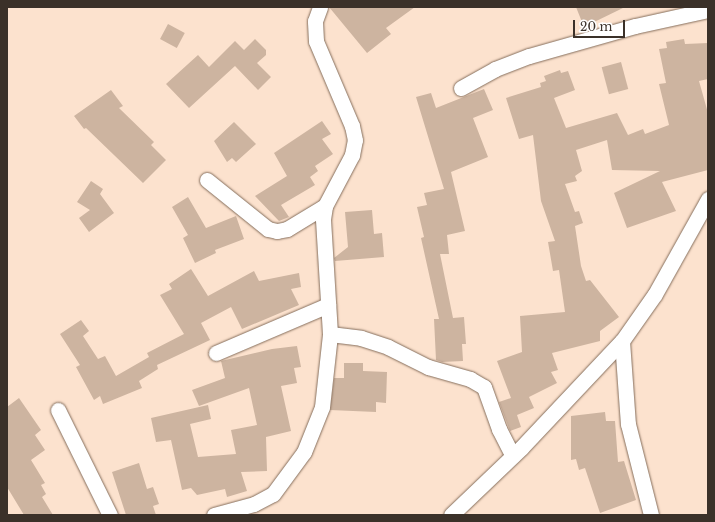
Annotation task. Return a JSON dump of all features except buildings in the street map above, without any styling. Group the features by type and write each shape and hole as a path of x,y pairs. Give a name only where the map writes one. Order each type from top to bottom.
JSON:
{"street":[{"path":"214,515 267,499 297,463 311,437 322,407 330,334 323,219 325,206 352,155 355,140 352,126 316,41 315,21 320,7"},
{"path":"461,88 495,69 529,56 635,26 708,10"},
{"path":"207,180 268,229 277,231 287,229 325,206"},
{"path":"451,515 513,456 622,341 655,294 708,199"},
{"path":"216,353 328,305"},
{"path":"330,334 361,338 388,347 428,367 470,379 484,387 499,429 513,456"},
{"path":"622,341 628,424 651,515"},
{"path":"58,410 110,515"}]}
